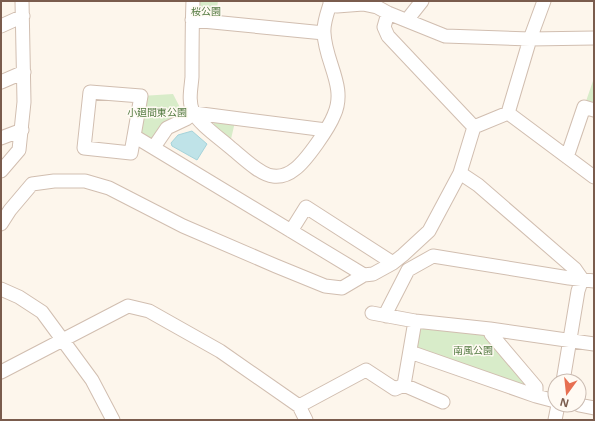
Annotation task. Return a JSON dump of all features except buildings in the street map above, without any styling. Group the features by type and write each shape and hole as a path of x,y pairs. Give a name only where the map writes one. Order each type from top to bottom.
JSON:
{"street":[{"path":"1,171 20,150 24,102 22,1"},
{"path":"193,1 192,82 190,97 194,113 206,127 259,170 265,174 273,176 288,174 301,164 326,130 339,104 339,90 329,60 324,33 326,15 330,2 337,6 363,4 376,7 445,36 530,39 594,38"},
{"path":"407,20 422,1"},
{"path":"508,113 530,39 544,1"},
{"path":"388,13 384,27 388,36 474,127"},
{"path":"1,26 23,16"},
{"path":"192,20 324,33"},
{"path":"1,82 24,72"},
{"path":"90,92 141,96 134,136 131,153 84,148 90,92"},
{"path":"567,158 584,107 594,110"},
{"path":"154,147 167,128 186,119 194,113 326,130"},
{"path":"474,127 508,113"},
{"path":"508,113 594,177"},
{"path":"1,224 10,210 32,184 54,181 86,181 109,188 183,226 276,266 325,286 342,288 364,275 373,274 393,263 429,231 460,172 474,127"},
{"path":"1,138 22,130"},
{"path":"134,136 364,275"},
{"path":"460,172 478,185 588,280"},
{"path":"291,231 306,207 393,263"},
{"path":"386,316 387,311 408,270 433,256 588,280"},
{"path":"565,373 578,291 588,280"},
{"path":"1,289 20,297 42,312 92,380 113,420"},
{"path":"1,372 128,306 149,311 220,351 299,406 306,420"},
{"path":"372,313 415,321 490,329 594,344"},
{"path":"404,385 415,321"},
{"path":"490,329 491,334 536,387 536,396"},
{"path":"410,352 536,396 547,398"},
{"path":"299,406 366,370 395,389 404,385 443,402"}],"green space":[{"name":"桜公園","path":"193,1 218,1 215,23 192,20"},
{"path":"594,78 594,110 584,107"},
{"name":"小廻間東公園","path":"173,94 186,119 154,147 134,136 141,96"},
{"path":"215,119 235,122 231,139 213,125"},
{"name":"南風公園","path":"415,321 490,329 536,396 410,352"}],"water":[{"path":"192,131 207,144 197,160 172,146 171,143 178,135"}]}
